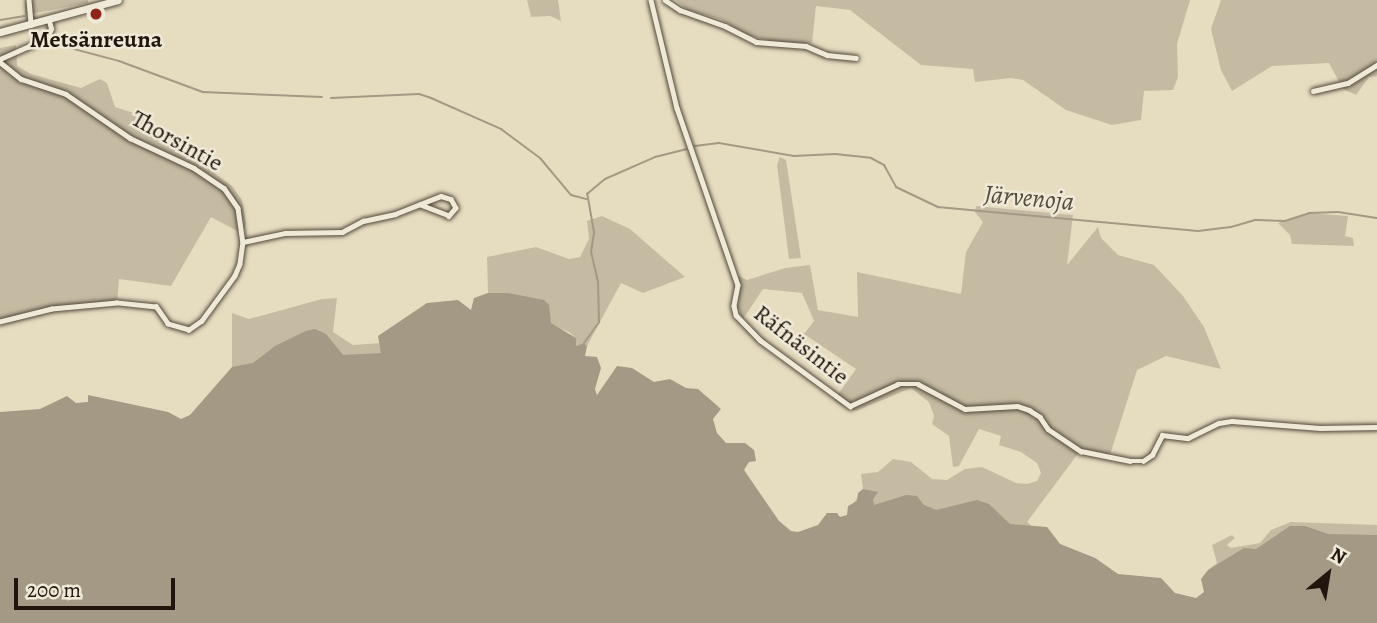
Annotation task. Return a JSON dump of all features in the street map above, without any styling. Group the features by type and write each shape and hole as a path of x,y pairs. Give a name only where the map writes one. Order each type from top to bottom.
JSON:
{"main road":[{"path":"0,32 49,21 118,0"}],"street":[{"path":"29,0 31,25"},
{"name":"Räfnäsintie","path":"651,0 677,108 738,285 734,306 736,315 760,340 850,406 898,384 918,384 965,408 1017,406 1029,410 1040,417 1048,429 1081,451 1130,461 1143,461 1152,455 1162,435 1188,439 1219,423 1232,421 1320,428 1377,427"},
{"path":"665,0 680,10 725,26 756,42 806,46 827,55 856,58"},
{"path":"0,60 43,41 51,33 49,21"},
{"name":"Thorsintie","path":"0,60 21,79 66,94 130,138 194,168 224,188 238,208 243,242 240,264 235,276 195,328 174,328 156,307 110,304 62,308 0,322"},
{"path":"1313,91 1348,83 1377,65"},
{"path":"243,242 285,233 342,232 363,221 420,205 441,196 451,199 456,208 450,216 420,205"}],"shaded area":[{"path":"25,0 88,0 88,3 25,15"},
{"path":"527,0 558,0 561,21 550,16 531,17"},
{"path":"676,0 1190,0 1177,44 1178,77 1173,90 1144,91 1141,120 1112,125 1066,110 1023,80 1011,78 975,82 973,69 921,65 850,10 816,6 812,43 779,43 748,35 720,19 688,10"},
{"path":"1221,0 1377,0 1377,76 1369,77 1356,95 1343,89 1329,63 1272,66 1232,91 1221,70 1211,29"},
{"path":"16,45 17,66 31,74 81,88 100,79 107,83 115,107 140,115 159,141 204,156 206,167 232,186 242,200 246,223 243,234 211,217 171,286 119,279 117,303 52,309 0,322 0,48"},
{"path":"780,157 786,160 801,258 789,259 777,165"},
{"path":"976,206 1073,215 1067,265 1098,227 1101,238 1118,255 1154,265 1183,296 1204,327 1221,369 1166,356 1137,370 1109,458 1080,451 1027,522 1033,527 1047,527 1060,544 1095,558 1111,569 853,504 863,489 861,474 878,472 893,459 911,462 932,479 947,480 965,469 982,467 1016,483 1027,484 1037,481 1041,473 1037,463 1021,452 999,445 1001,436 979,429 959,466 953,467 949,436 932,424 934,416 929,402 911,388 856,411 834,400 856,369 804,334 814,321 802,293 763,289 743,319 738,308 739,276 747,280 785,268 810,265 818,310 858,317 857,272 961,294 966,252 983,222 975,212"},
{"path":"1309,213 1348,216 1345,236 1353,238 1354,246 1292,244 1290,235 1278,223"},
{"path":"602,216 630,229 685,277 643,293 621,283 587,346 584,343 576,346 576,338 569,332 496,302 488,293 487,257 536,247 569,259 580,257 589,239 587,221"},
{"path":"488,293 508,293 544,300 549,305 551,323 576,338 576,346 584,343 587,346 585,356 597,357 601,368 595,389 597,395 617,366 632,368 654,382 670,379 686,388 698,389 721,409 713,419 717,433 726,443 745,443 754,450 756,461 749,462 744,470 779,521 791,531 798,532 818,525 827,513 837,513 840,517 847,515 848,506 857,501 858,493 863,489 878,492 873,499 874,505 906,495 917,496 924,505 936,510 977,500 989,504 1010,524 1047,527 1060,544 1095,558 1118,574 1161,578 1175,593 1196,598 1204,592 1201,579 1208,570 1244,548 1256,549 1290,526 1305,526 1328,534 1377,535 1377,623 0,623 0,412 40,409 67,396 76,403 88,402 88,395 168,412 181,419 190,415 232,367 253,363 275,346 306,331 315,329 326,334 343,355 381,353 378,336 427,303 458,300 471,310 474,298"},
{"path":"337,298 333,332 353,345 380,343 388,365 235,388 232,367 232,313 249,319 322,299"},
{"path":"1291,522 1377,525 1377,568 1208,570 1217,563 1212,545 1232,535 1235,538 1227,545 1231,548 1260,543 1271,530"}],"waterway":[{"path":"0,20 25,16"},
{"path":"51,43 119,61 203,92 322,97"},
{"path":"331,98 419,94 431,98 501,129 540,158 571,195 586,199"},
{"name":"Järvenoja","path":"695,146 719,143 794,156 835,154 871,158 884,165 896,187 938,207 1198,231 1231,227 1256,220 1285,221 1309,213 1338,212 1377,218"},
{"name":"Järvenoja","path":"584,343 599,322 598,282 591,252 594,232 587,194 605,179 655,157 686,149"}],"place":[{"name":"Metsänreuna","path":"96,14"}]}
